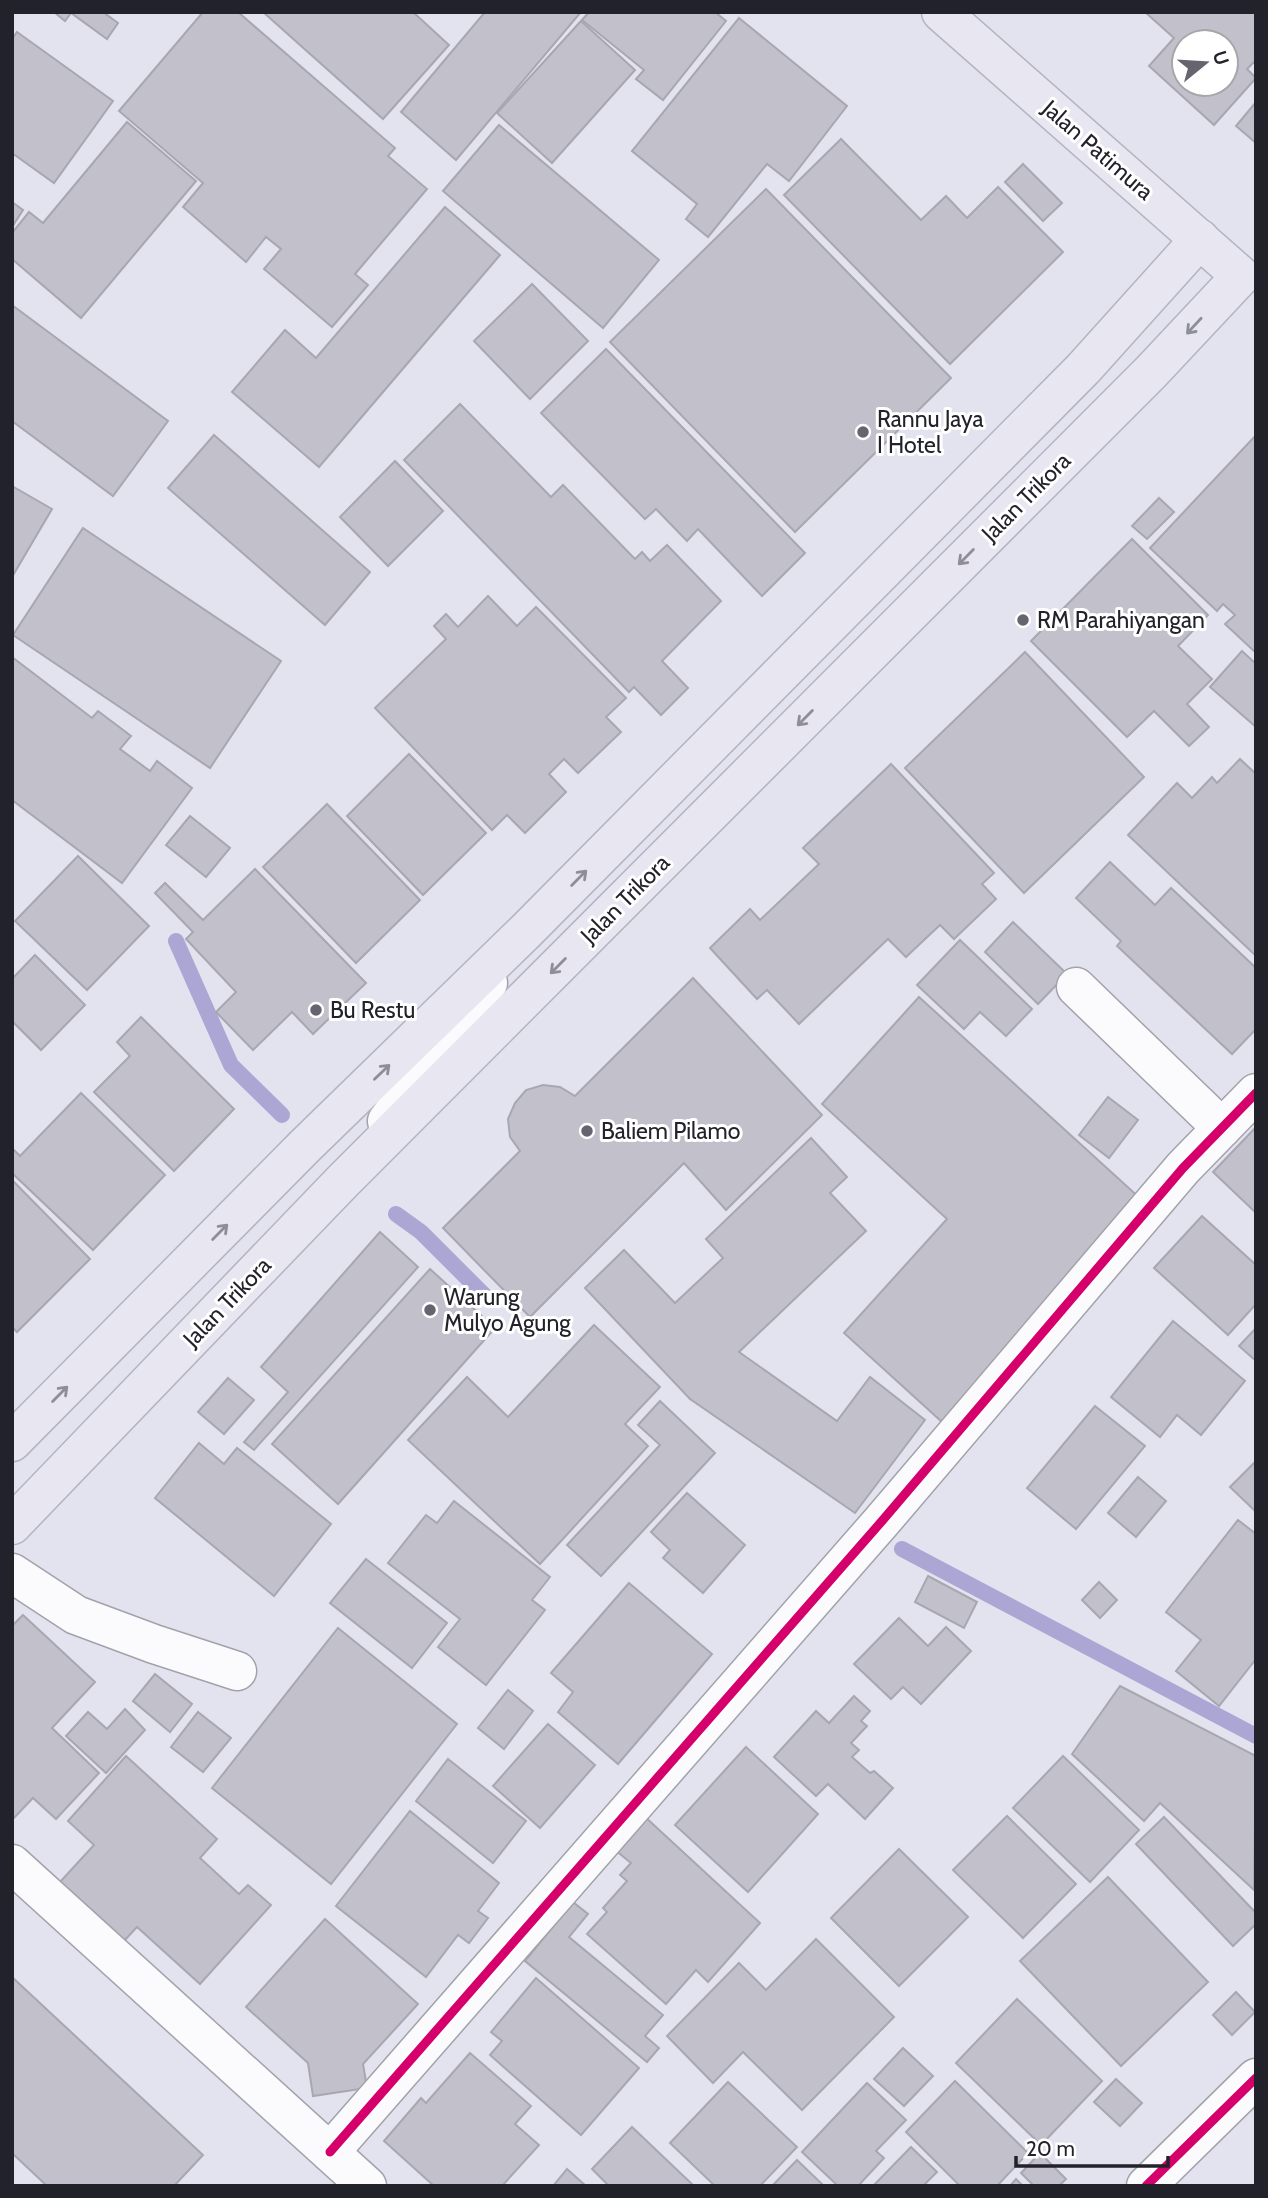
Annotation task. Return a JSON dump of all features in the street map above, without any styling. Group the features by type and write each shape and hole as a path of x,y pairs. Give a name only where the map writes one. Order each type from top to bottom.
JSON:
{"highway":[{"name":"Jalan Patimura","path":"942,12 1248,282"},
{"name":"Jalan Trikora","path":"12,1442 1083,369 1200,239"},
{"name":"Jalan Trikora","path":"12,1525 342,1182 1131,392 1248,282"}],"street":[{"path":"342,1182 526,930"},
{"path":"1076,987 1222,1128"},
{"path":"330,2152 882,1521 1183,1168 1256,1093"},
{"path":"12,1573 76,1615 237,1671"},
{"path":"12,1864 367,2186"},
{"path":"1146,2186 1256,2078"}],"building":[{"path":"54,12 103,12 118,23 107,39 71,13 65,21"},
{"path":"203,12 238,12 395,148 388,156 427,189 355,274 368,285 332,327 264,269 281,249 266,237 246,262 183,207 203,183 119,111"},
{"path":"263,12 413,12 449,45 383,119"},
{"path":"485,12 581,12 456,160 401,112"},
{"path":"589,12 715,12 726,21 663,100 636,79 644,70 582,20"},
{"path":"1145,12 1256,12 1256,60 1247,69 1256,78 1240,96 1240,28 1170,28 1170,34"},
{"path":"739,18 847,106 789,181 767,164 708,237 686,219 697,204 632,151"},
{"path":"581,21 635,70 552,163 497,113"},
{"path":"17,32 113,101 54,183 12,153 12,39"},
{"path":"1170,42 1170,85 1149,66"},
{"path":"1184,98 1238,98 1214,125"},
{"path":"1256,102 1256,143 1236,126"},
{"path":"127,122 196,181 81,318 12,259 12,233 29,212 43,223"},
{"path":"499,125 659,260 603,328 443,191"},
{"path":"841,139 921,220 946,196 967,218 998,187 1063,252 950,364 784,195"},
{"path":"1023,164 1062,203 1043,221 1005,182"},
{"path":"766,189 951,378 795,532 610,342"},
{"path":"12,202 23,210 12,227"},
{"path":"445,207 500,255 319,467 232,392 285,330 316,358"},
{"path":"532,284 588,341 530,399 474,341"},
{"path":"12,305 168,421 113,496 12,421"},
{"path":"606,349 805,553 762,596 698,529 687,541 656,509 645,519 541,413"},
{"path":"460,404 551,497 563,485 635,559 642,552 650,561 667,545 721,601 662,661 688,688 661,715 634,687 629,692 404,460"},
{"path":"214,435 370,572 325,625 168,488"},
{"path":"1256,435 1256,653 1225,624 1235,615 1223,604 1217,611 1150,548"},
{"path":"395,461 443,511 388,566 340,517"},
{"path":"12,486 52,509 12,577"},
{"path":"1159,498 1174,512 1147,539 1132,526"},
{"path":"83,528 281,661 210,768 13,635"},
{"path":"1132,539 1208,615 1178,646 1212,679 1187,704 1209,727 1189,746 1154,711 1127,737 1031,641"},
{"path":"488,596 517,626 536,607 626,698 606,717 621,732 578,773 564,759 549,774 566,792 525,833 507,815 492,830 375,708 446,639 434,626 446,614 458,627"},
{"path":"1242,651 1256,664 1256,727 1210,687"},
{"path":"1025,652 1144,777 1024,893 905,768"},
{"path":"12,657 92,718 98,711 131,736 120,749 150,771 157,761 192,788 122,883 12,800"},
{"path":"409,754 486,833 423,895 347,816"},
{"path":"1240,759 1256,774 1256,956 1128,835 1177,783 1192,798 1212,777 1217,783"},
{"path":"891,764 994,873 982,884 996,899 954,939 940,925 906,957 888,939 799,1024 767,990 757,999 710,948 750,909 760,920 819,864 803,848"},
{"path":"327,804 420,900 356,963 263,867"},
{"path":"190,816 230,848 206,877 166,845"},
{"path":"78,856 149,926 87,990 15,921"},
{"path":"1110,862 1155,905 1171,888 1256,968 1256,1029 1232,1054 1117,946 1121,941 1076,898"},
{"path":"255,869 366,983 313,1034 292,1012 253,1050 216,1012 236,992 186,939 193,932 155,893 165,883 203,920"},
{"path":"1013,922 1067,974 1038,1004 985,952"},
{"path":"960,940 1032,1009 1006,1036 980,1012 964,1029 917,985"},
{"path":"35,955 85,1005 41,1050 12,1021 12,979"},
{"path":"693,978 822,1115 726,1210 684,1163 530,1317 443,1228 520,1151 510,1137 508,1119 515,1103 526,1090 543,1085 560,1087 575,1096"},
{"path":"919,997 1142,1200 942,1422 844,1333 947,1219 822,1104"},
{"path":"141,1017 234,1109 174,1171 94,1092 130,1056 117,1042"},
{"path":"81,1093 165,1175 93,1250 12,1173 12,1151 20,1156"},
{"path":"1108,1097 1138,1120 1109,1158 1079,1135"},
{"path":"1256,1127 1256,1213 1213,1172"},
{"path":"811,1138 847,1177 830,1193 866,1231 739,1352 837,1421 870,1377 925,1420 855,1513 690,1399 585,1288 624,1250 675,1303 723,1258 706,1239"},
{"path":"12,1180 90,1259 17,1332 12,1327"},
{"path":"1202,1216 1256,1265 1256,1304 1228,1335 1154,1268"},
{"path":"380,1232 418,1267 254,1450 244,1442 288,1392 261,1367"},
{"path":"430,1269 495,1328 338,1504 272,1444"},
{"path":"1173,1321 1245,1381 1201,1435 1177,1415 1160,1437 1111,1397"},
{"path":"594,1325 660,1387 625,1424 648,1446 540,1564 408,1440 467,1377 508,1417"},
{"path":"1256,1328 1256,1361 1239,1346"},
{"path":"228,1378 254,1400 224,1434 198,1412"},
{"path":"660,1401 715,1453 601,1576 567,1545 660,1445 638,1425"},
{"path":"1095,1406 1145,1446 1076,1529 1027,1488"},
{"path":"199,1443 224,1464 237,1448 331,1524 274,1596 155,1498"},
{"path":"1256,1461 1256,1512 1230,1487"},
{"path":"1138,1477 1166,1501 1136,1537 1108,1513"},
{"path":"687,1493 745,1545 703,1593 663,1558 670,1550 651,1532"},
{"path":"454,1501 550,1577 532,1600 545,1610 486,1685 438,1647 460,1619 388,1563 426,1515 437,1523"},
{"path":"1238,1520 1256,1534 1256,1659 1219,1706 1176,1671 1201,1640 1166,1612"},
{"path":"366,1559 447,1623 412,1668 330,1603"},
{"path":"928,1576 977,1602 964,1628 915,1602"},
{"path":"1099,1582 1117,1600 1100,1618 1082,1600"},
{"path":"629,1583 712,1654 618,1764 558,1712 573,1692 551,1673"},
{"path":"23,1615 95,1682 52,1728 99,1773 56,1819 33,1798 12,1820 12,1626"},
{"path":"899,1618 928,1646 946,1627 971,1651 921,1704 903,1687 891,1699 854,1664"},
{"path":"338,1628 457,1724 331,1884 212,1788"},
{"path":"155,1674 192,1704 170,1732 133,1701"},
{"path":"1120,1686 1256,1756 1254,1890 1160,1803 1144,1821 1072,1754"},
{"path":"508,1690 533,1711 504,1749 478,1728"},
{"path":"854,1696 870,1711 861,1721 867,1726 851,1743 859,1750 852,1757 870,1773 874,1771 893,1788 865,1819 828,1784 816,1796 774,1757 816,1711 829,1723"},
{"path":"125,1709 145,1730 106,1773 66,1736 88,1712 107,1729"},
{"path":"198,1712 231,1738 203,1772 171,1747"},
{"path":"548,1724 595,1765 540,1828 493,1786"},
{"path":"746,1747 818,1814 748,1892 675,1825"},
{"path":"126,1756 217,1839 200,1858 239,1894 248,1885 271,1905 200,1984 137,1927 124,1941 60,1882 94,1845 68,1821"},
{"path":"1063,1756 1139,1830 1090,1882 1013,1808"},
{"path":"448,1759 526,1821 493,1863 416,1801"},
{"path":"410,1811 499,1883 478,1911 488,1918 469,1943 458,1935 426,1977 336,1906"},
{"path":"643,1815 760,1923 708,1982 696,1970 666,2004 587,1934 607,1912 603,1908 627,1881 620,1875 631,1863 614,1849"},
{"path":"1007,1816 1076,1884 1023,1938 953,1870"},
{"path":"1164,1817 1256,1913 1256,1924 1233,1946 1136,1844"},
{"path":"899,1849 968,1917 899,1986 831,1918"},
{"path":"1108,1877 1208,1982 1121,2066 1020,1961"},
{"path":"573,1902 588,1914 569,1937 663,2015 645,2036 659,2048 647,2062 525,1961"},
{"path":"325,1919 418,2004 363,2064 367,2088 313,2096 308,2063 246,2007"},
{"path":"816,1939 894,2017 802,2110 743,2052 713,2083 667,2036 739,1963 766,1990"},
{"path":"12,1977 203,2155 174,2186 47,2186 12,2153"},
{"path":"536,1978 639,2068 581,2135 490,2055 502,2041 491,2032"},
{"path":"1236,1992 1255,2012 1232,2035 1213,2015"},
{"path":"1017,1999 1102,2081 1041,2145 956,2063"},
{"path":"903,2048 933,2076 904,2106 874,2079"},
{"path":"470,2053 531,2106 515,2124 539,2145 502,2186 434,2186 384,2141 421,2098 426,2103"},
{"path":"1116,2079 1142,2103 1120,2126 1094,2102"},
{"path":"955,2081 1028,2153 997,2186 960,2186 906,2132"},
{"path":"728,2082 797,2147 760,2186 715,2186 670,2143"},
{"path":"867,2083 906,2120 876,2151 884,2158 858,2186 838,2186 802,2152"},
{"path":"632,2127 694,2186 609,2186 592,2169"},
{"path":"911,2147 937,2172 923,2186 873,2186"},
{"path":"1040,2153 1066,2179 1059,2186 1034,2186 1021,2173"},
{"path":"797,2160 824,2186 772,2186"},
{"path":"567,2169 586,2186 553,2186"},
{"path":"1016,2179 1023,2186 1010,2186"}],"waterway":[{"path":"176,941 231,1065 282,1115"},
{"path":"396,1214 421,1232 488,1299"},
{"path":"902,1549 1256,1736"}],"cycle path":[{"path":"330,2152 882,1521 1183,1168 1256,1093"},
{"path":"1146,2186 1256,2078"}],"place":[{"name":"Rannu Jaya I Hotel","path":"863,432"},
{"name":"RM Parahiyangan","path":"1023,620"},
{"name":"Bu Restu","path":"316,1010"},
{"name":"Baliem Pilamo","path":"587,1131"},
{"name":"Warung Mulyo Agung","path":"430,1310"}]}
